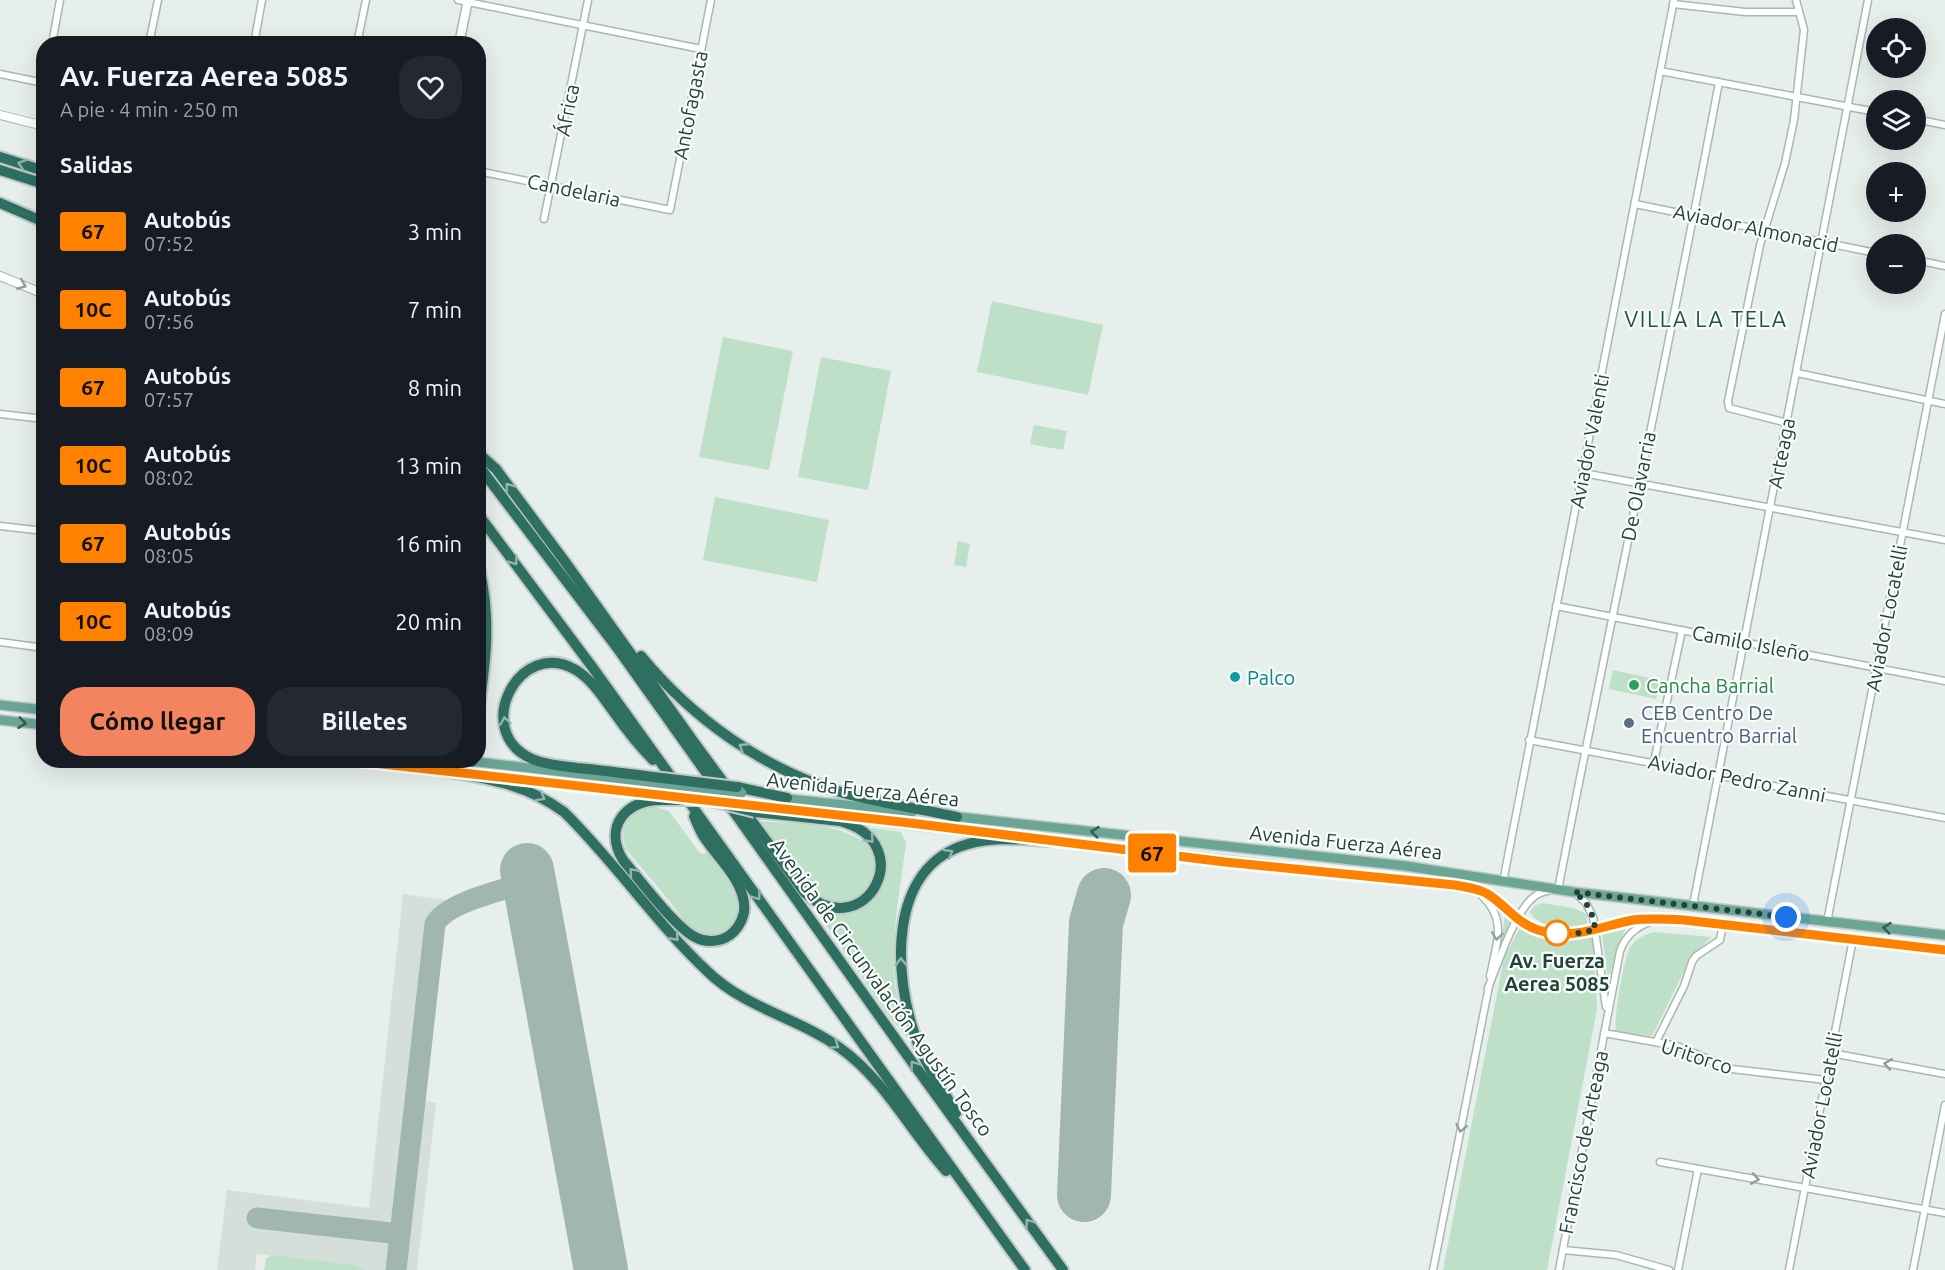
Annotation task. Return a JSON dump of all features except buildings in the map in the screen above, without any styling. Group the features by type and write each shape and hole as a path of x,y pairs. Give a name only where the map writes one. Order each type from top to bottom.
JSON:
{"highway":[{"path":"0,157 36,168"},
{"path":"0,170 36,181"},
{"path":"0,202 36,213"},
{"path":"0,202 36,218"},
{"path":"486,461 496,470 582,584 696,745 805,893 821,904 845,908 861,902 874,890 879,881 882,862 876,844 865,832 840,821 753,809 708,800 660,798 644,801 624,814 616,828 618,853 650,892 692,936 708,941 725,938 738,927 742,919 743,896 703,835 683,792 638,746 593,684 575,669 559,664 538,666 520,676 505,700 504,721 510,740 524,755 548,764 647,779 739,790 787,798"},
{"name":"Avenida de Circunvalación Agustín Tosco","path":"486,476 618,649 1063,1270"},
{"path":"486,525 683,792 1025,1270"},
{"path":"582,584 666,684 704,719 746,750 787,772 841,792 957,817"},
{"path":"486,604 488,637 486,652"},
{"path":"444,771 496,780 520,787 564,812 707,972 748,1002 828,1040 868,1072 933,1156 982,1211"},
{"path":"976,1150 924,1057 909,1018 900,960 905,916 912,893 921,877 933,863 954,849 990,840 1050,841"}],"main road":[{"path":"461,36 468,1"},
{"path":"0,705 36,709"},
{"path":"0,720 36,724"},
{"path":"486,762 647,779"},
{"path":"417,768 660,798"},
{"name":"Avenida Fuerza Aérea","path":"787,798 1406,866 1558,890 1945,934"},
{"name":"Avenida Fuerza Aérea","path":"753,809 980,831 1208,860 1472,888 1496,900 1517,920 1537,930 1549,932 1573,934 1632,920 1658,919 1723,924 1945,950"},
{"path":"1208,860 1210,844"}],"street":[{"path":"53,36 60,0"},
{"path":"151,36 158,0"},
{"path":"255,36 262,0"},
{"path":"359,36 366,0"},
{"path":"458,0 701,49"},
{"name":"África","path":"544,219 588,0"},
{"name":"Antofagasta","path":"670,210 711,0"},
{"path":"1787,423 1729,408 1728,401 1764,230 1785,163 1797,96 1804,30 1796,0"},
{"name":"Arteaga","path":"1693,905 1868,0"},
{"path":"1673,2 1745,12 1798,12"},
{"name":"Aviador Valenti","path":"1503,882 1673,2"},
{"path":"1660,71 1866,110"},
{"path":"0,74 36,81"},
{"name":"De Olavarria","path":"1558,890 1584,750 1694,216 1719,82"},
{"path":"0,115 36,124"},
{"path":"1926,121 1945,125"},
{"name":"Candelaria","path":"486,173 670,210"},
{"name":"Aviador Almonacid","path":"1635,204 1866,251"},
{"path":"1926,262 1945,266"},
{"path":"0,276 36,291"},
{"name":"Aviador Locatelli","path":"1827,922 1945,314"},
{"path":"1797,373 1945,404"},
{"path":"0,414 36,418"},
{"path":"1583,473 1945,540"},
{"path":"0,526 36,530"},
{"name":"Camilo Isleño","path":"1556,606 1945,681"},
{"path":"1654,762 1682,630"},
{"path":"0,642 36,647"},
{"name":"Aviador Pedro Zanni","path":"1529,740 1945,818"},
{"path":"1433,1270 1497,936 1497,918 1491,906 1472,888"},
{"path":"1488,988 1517,920 1527,905 1536,896 1547,891 1558,890"},
{"name":"Francisco de Arteaga","path":"1574,892 1589,907 1595,930 1607,1014"},
{"name":"Francisco de Arteaga","path":"1559,1270 1607,1014 1623,944 1629,934 1638,927 1658,919"},
{"path":"1656,1042 1684,986 1692,962 1696,956 1720,940 1723,924"},
{"name":"Aviador Locatelli","path":"1789,1270 1853,939"},
{"name":"Uritorco","path":"1604,1033 1684,1048 1732,1069 1826,1080"},
{"path":"1831,1053 1945,1074"},
{"path":"1913,1270 1945,1106"},
{"path":"1660,1162 1945,1213"},
{"path":"1678,1270 1698,1169"},
{"path":"1563,1250 1616,1255 1668,1270"}],"shaded area":[{"path":"403,894 446,900 424,1101 436,1103 417,1270 364,1270 354,1265 257,1254 255,1270 217,1270 227,1190 369,1208"}],"green space":[{"path":"992,301 1103,325 1088,395 977,372"},
{"path":"723,337 793,351 769,470 699,457"},
{"path":"821,357 891,371 868,490 798,477"},
{"path":"1034,425 1067,431 1063,450 1030,444"},
{"path":"715,497 829,520 817,582 703,560"},
{"path":"958,541 970,544 966,567 954,565"},
{"name":"Cancha Barrial","path":"1613,670 1660,680 1656,699 1609,689"},
{"path":"653,806 669,811 699,852 704,854 707,852 728,881 734,892 738,914 733,923 723,931 706,934 699,933 692,928 626,849 623,833 628,820 638,811"},
{"path":"758,821 824,827 861,840 863,838 872,849 877,862 877,872 873,881 868,889 852,900 833,902 823,899 796,875"},
{"path":"872,828 901,832 906,843 896,916 894,972 900,1009 911,1039 910,1042 888,1015 812,905 832,912 850,911 865,905 877,894 884,880 886,864 882,847 870,831"},
{"path":"1542,903 1574,908 1586,914 1587,924 1574,928 1547,925 1533,917 1530,912 1534,906"},
{"path":"1505,916 1513,921 1500,950"},
{"path":"1520,928 1538,935 1565,940 1593,935 1597,1009 1547,1270 1443,1270 1504,958"},
{"path":"1625,929 1608,980 1602,932"},
{"path":"1656,932 1711,937 1690,959 1652,1036 1616,1032 1622,974 1628,952 1639,938"},
{"path":"272,1255 354,1265 364,1270 264,1270 266,1259"}],"taxiway":[{"path":"396,1270 435,924 441,916 464,903 529,882"},
{"path":"257,1218 400,1234"}],"runway":[{"path":"527,870 601,1270"},
{"path":"1084,1195 1096,923 1104,895"}],"bus line":[{"name":"67","path":"420,768 980,831 1225,862 1455,885 1484,892 1517,920 1537,930 1549,932 1584,933 1641,919 1684,920 1945,950"}],"place":[{"name":"Palco","path":"1235,677"},
{"name":"Cancha Barrial","path":"1634,685"},
{"name":"CEB Centro De Encuentro Barrial","path":"1629,723"},
{"name":"Av. Fuerza Aerea 5085","path":"1557,933"}],"district":[{"name":"VILLA LA TELA","path":"1706,318"}],"route":[{"path":"1557,933 1573,934 1595,930 1589,907 1574,892 1786,917"}]}
